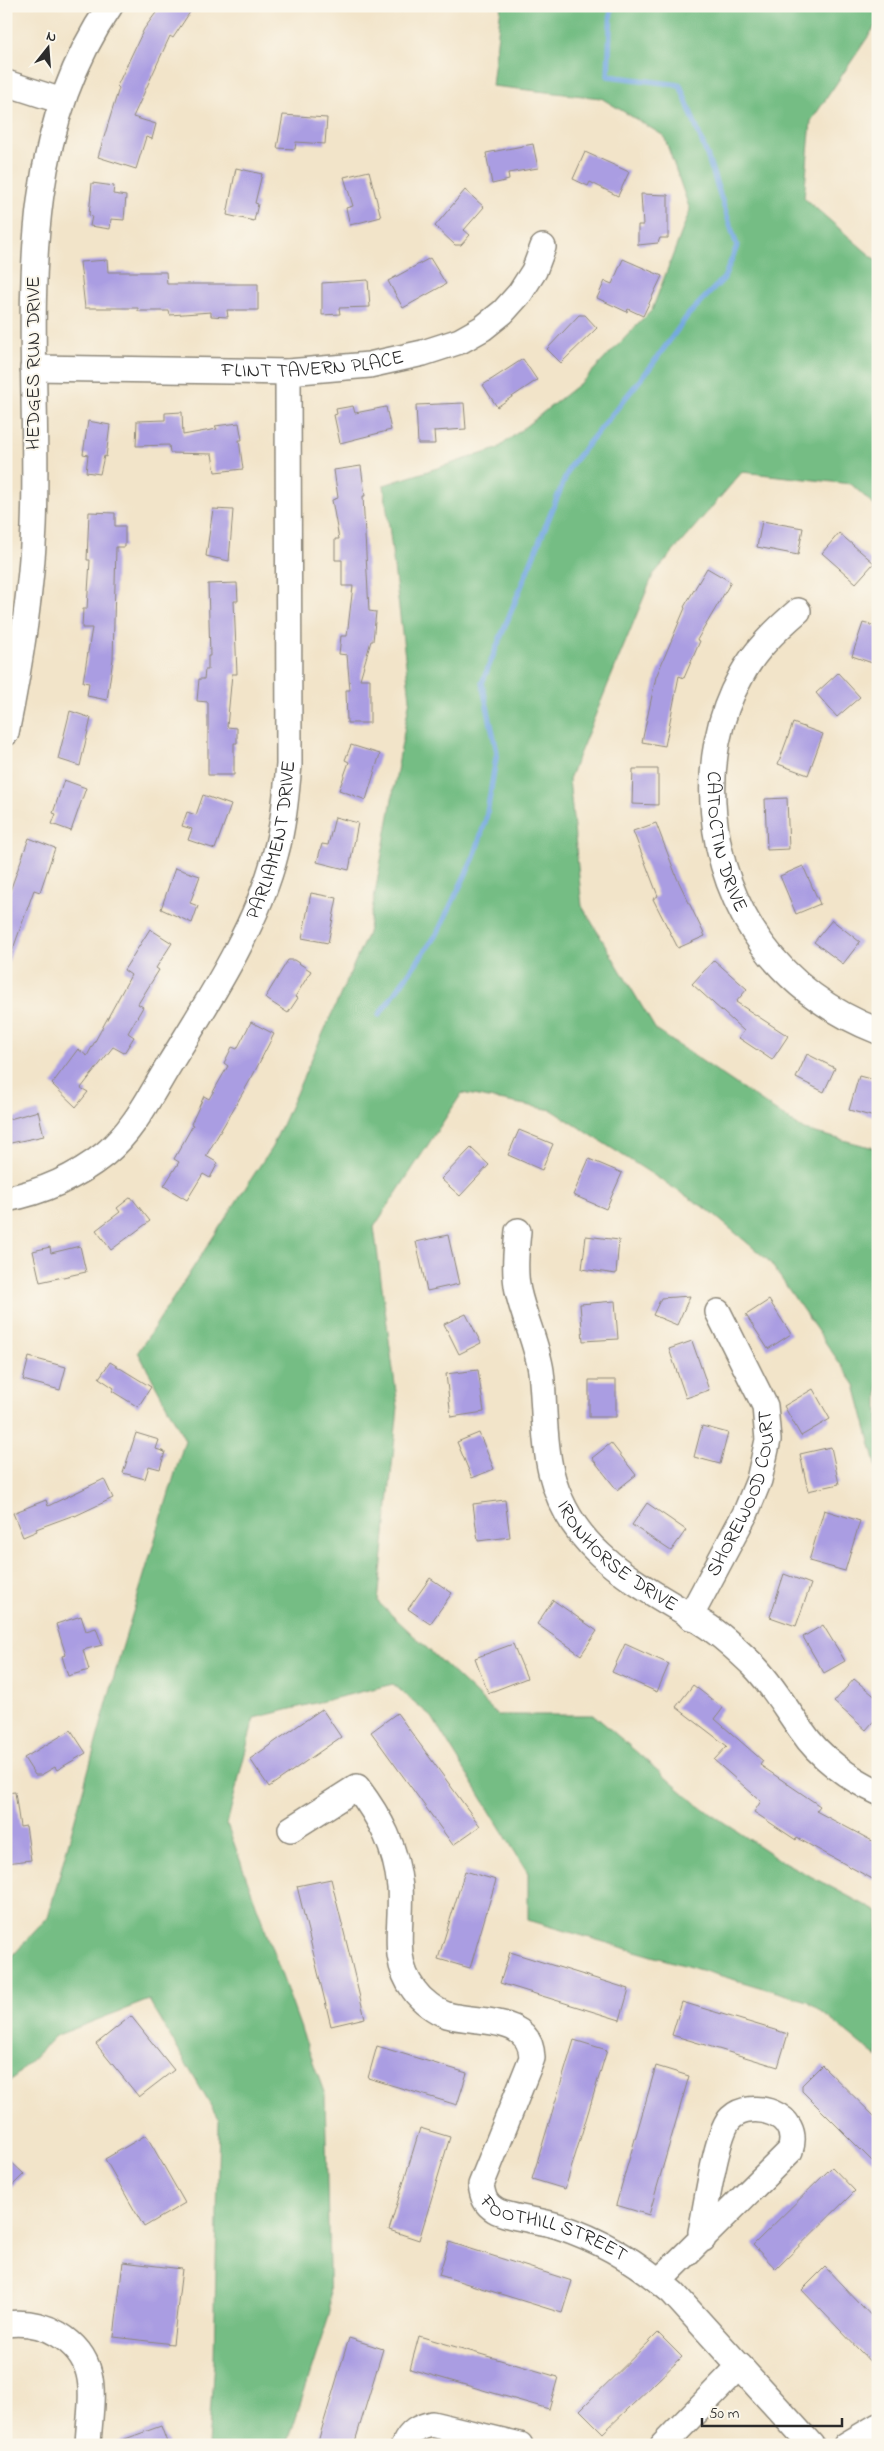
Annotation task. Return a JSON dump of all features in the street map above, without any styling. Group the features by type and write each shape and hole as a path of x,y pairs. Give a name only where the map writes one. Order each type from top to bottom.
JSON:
{"street":[{"name":"HEDGES RUN DRIVE","path":"6,733 19,670 31,573 35,485 33,267 38,209 48,152 62,101 83,55 110,6"},
{"path":"6,83 62,101"},
{"name":"FLINT TAVERN PLACE","path":"33,368 240,369 288,372 369,365 423,353 460,341 483,328 503,312 520,293 534,271 543,247"},
{"name":"PARLIAMENT DRIVE","path":"6,1199 50,1187 66,1179 106,1153 128,1132 178,1051 245,934 263,893 278,843 285,809 289,765 288,372"},
{"name":"CATOCTIN DRIVE","path":"798,611 759,650 741,675 723,717 714,758 713,793 721,856 732,890 744,915 761,944 783,970 808,992 836,1012 878,1031"},
{"name":"IRONHORSE DRIVE","path":"518,1231 515,1258 518,1289 540,1369 545,1439 552,1474 559,1496 573,1522 598,1555 636,1585 704,1624 732,1645 762,1674 784,1702 802,1732 824,1756 848,1775 878,1792"},
{"name":"SHOREWOOD COURT","path":"690,1617 746,1512 759,1480 768,1440 765,1406 718,1312"},
{"name":"FOOTHILL STREET","path":"291,1829 357,1787 379,1815 394,1856 400,1886 401,1916 398,1947 401,1968 410,1985 429,2005 446,2015 519,2029 527,2037 532,2047 532,2058 481,2185 483,2198 489,2206 498,2212 557,2226 592,2239 625,2257 660,2281 811,2445"},
{"path":"660,2281 703,2239 790,2151 794,2141 793,2131 789,2123 781,2116 755,2109 743,2111 732,2117 725,2126 708,2198 702,2232 703,2239"},
{"path":"6,2324 36,2325 54,2332 73,2343 83,2355 89,2369 91,2382 88,2445"},
{"path":"663,2445 740,2366"},
{"path":"404,2445 411,2433 420,2427 432,2424 520,2445"},
{"path":"846,2445 878,2426"}],"green space":[{"path":"501,6 878,6 878,22 811,121 804,198 878,262 878,509 851,484 742,472 653,575 569,779 582,906 656,1030 804,1130 878,1149 878,1472 855,1385 769,1261 708,1210 552,1110 462,1093 374,1227 398,1407 378,1602 498,1715 594,1715 695,1803 780,1860 878,1912 878,2058 808,2001 528,1920 528,1873 432,1717 393,1684 254,1718 227,1824 325,2095 330,2312 287,2445 208,2445 214,2361 219,2120 149,2000 55,2036 6,2086 6,1963 48,1917 120,1655 185,1440 138,1352 272,1147 368,933 410,698 384,485 497,449 584,380 652,310 690,210 664,136 601,98 492,86"}],"building":[{"path":"161,6 194,6 173,38 170,36 133,117 156,124 152,139 146,137 136,169 98,157 119,88 117,86 144,29"},
{"path":"283,115 327,118 325,144 296,142 295,149 277,148"},
{"path":"533,144 538,168 508,173 509,180 492,184 486,153"},
{"path":"585,152 629,172 618,196 590,182 588,186 573,179"},
{"path":"236,168 262,174 255,203 258,204 254,221 227,215"},
{"path":"369,171 381,217 350,225 346,208 353,206 344,177"},
{"path":"92,183 114,186 113,194 126,196 124,220 111,219 110,229 90,226 92,216 89,215"},
{"path":"465,190 484,207 464,230 470,235 461,245 455,245 435,226"},
{"path":"641,194 668,195 668,238 660,238 658,243 638,245 638,225 643,225"},
{"path":"430,258 446,284 403,308 388,281"},
{"path":"623,259 662,276 643,316 628,309 627,312 597,298 605,281 612,284"},
{"path":"107,260 108,272 166,272 167,284 258,284 258,310 227,310 228,317 211,316 211,312 170,315 169,311 138,311 138,308 85,308 80,262"},
{"path":"368,280 370,307 339,308 340,314 322,315 322,283"},
{"path":"579,315 585,315 597,328 561,363 547,349"},
{"path":"523,359 537,380 497,407 483,385"},
{"path":"464,403 466,429 434,431 435,444 418,444 416,405"},
{"path":"353,406 355,413 386,407 391,430 340,443 334,415 337,414 336,409"},
{"path":"182,412 183,435 217,429 215,426 239,423 242,440 239,440 243,469 215,472 212,454 170,453 169,445 136,446 137,421 165,420 165,413"},
{"path":"88,421 110,425 106,457 104,456 100,474 86,472 88,455 83,454"},
{"path":"361,466 365,496 363,496 369,611 376,612 373,641 371,641 360,679 370,679 370,723 347,723 346,690 350,690 347,655 339,654 341,636 347,636 353,586 342,586 342,560 335,560 335,539 339,539 332,500 338,498 334,470"},
{"path":"213,509 233,510 229,561 206,556"},
{"path":"89,512 115,513 115,526 125,526 125,547 116,547 113,659 107,700 87,696 89,683 83,682 92,628 82,628 83,609 87,609 90,560 87,560"},
{"path":"762,521 803,528 798,555 757,547"},
{"path":"839,533 874,563 856,583 822,553"},
{"path":"707,568 731,582 697,640 700,641 684,678 679,676 665,746 642,742 656,677 684,607"},
{"path":"237,583 238,601 234,601 237,674 232,674 227,727 237,728 237,743 234,743 234,775 208,775 208,702 197,701 199,679 204,679 205,670 208,670 208,656 210,656 208,584"},
{"path":"863,623 878,627 878,665 852,656"},
{"path":"838,673 860,697 837,717 816,693"},
{"path":"70,711 91,718 80,766 58,759"},
{"path":"793,723 823,734 808,775 778,764"},
{"path":"351,745 380,754 366,800 339,790 349,762 345,760"},
{"path":"633,769 658,769 658,805 632,804"},
{"path":"64,780 86,788 71,831 52,824 56,814 53,813"},
{"path":"203,795 231,805 215,849 188,840 192,829 182,826 187,812 196,815"},
{"path":"787,798 789,849 767,850 765,799"},
{"path":"335,817 358,823 349,870 317,862 322,844 328,845"},
{"path":"656,823 677,878 705,936 678,948 653,899 658,896 633,831"},
{"path":"29,838 55,848 40,892 34,890 8,963 6,962 6,902"},
{"path":"803,866 820,904 796,914 780,876"},
{"path":"175,868 200,876 190,903 198,906 192,923 161,909"},
{"path":"311,893 337,898 328,943 302,938"},
{"path":"832,920 860,942 843,964 814,942"},
{"path":"150,929 172,943 156,968 159,970 138,1004 143,1007 128,1033 134,1037 124,1053 113,1047 81,1088 88,1092 76,1107 52,1084 78,1049 87,1056 131,975 124,970"},
{"path":"288,960 294,960 311,971 295,997 298,998 288,1013 265,998"},
{"path":"714,960 747,989 736,1002 788,1036 772,1060 739,1038 744,1031 692,984"},
{"path":"251,1022 274,1034 252,1077 206,1156 218,1163 210,1178 203,1174 187,1200 164,1186 179,1162 174,1159 193,1125 191,1124 204,1096 209,1099 228,1066 224,1063 232,1047 237,1049"},
{"path":"807,1054 835,1068 824,1092 796,1078"},
{"path":"859,1076 878,1081 878,1118 849,1110"},
{"path":"38,1111 44,1136 6,1144 6,1120"},
{"path":"519,1130 553,1144 542,1170 508,1155"},
{"path":"471,1148 489,1165 460,1196 441,1179"},
{"path":"589,1159 622,1173 606,1209 573,1195"},
{"path":"131,1197 150,1221 111,1250 96,1230 120,1212 117,1208"},
{"path":"448,1235 459,1284 427,1291 416,1242"},
{"path":"586,1236 619,1240 616,1274 582,1269"},
{"path":"80,1246 86,1272 40,1282 33,1251 50,1247 51,1253"},
{"path":"690,1296 677,1325 653,1315 661,1298"},
{"path":"769,1300 791,1334 768,1349 746,1315"},
{"path":"615,1301 618,1339 583,1341 580,1304"},
{"path":"466,1314 481,1343 459,1354 444,1324"},
{"path":"692,1341 709,1390 686,1398 669,1349"},
{"path":"29,1357 66,1367 60,1390 23,1380"},
{"path":"110,1362 151,1387 138,1407 112,1391 114,1388 99,1378"},
{"path":"478,1370 484,1412 451,1417 446,1374"},
{"path":"589,1380 616,1380 616,1417 589,1417"},
{"path":"813,1389 830,1419 801,1436 784,1406"},
{"path":"702,1426 728,1433 720,1464 694,1457"},
{"path":"136,1433 159,1440 156,1449 165,1452 160,1469 149,1466 145,1479 123,1473"},
{"path":"479,1433 494,1469 472,1478 457,1442"},
{"path":"611,1443 636,1475 617,1490 592,1458"},
{"path":"831,1447 839,1484 808,1491 800,1454"},
{"path":"104,1479 113,1498 75,1516 36,1529 37,1531 23,1537 13,1513 46,1500 48,1506"},
{"path":"505,1500 510,1537 478,1541 473,1504"},
{"path":"647,1503 686,1530 671,1551 632,1525"},
{"path":"824,1510 860,1521 845,1571 809,1561"},
{"path":"784,1574 811,1584 796,1626 770,1617"},
{"path":"430,1578 452,1593 430,1624 408,1609"},
{"path":"553,1600 597,1631 581,1655 537,1624"},
{"path":"81,1616 86,1631 96,1628 102,1645 83,1650 89,1670 68,1676 62,1656 66,1655 56,1624"},
{"path":"823,1625 845,1661 824,1673 803,1637"},
{"path":"513,1644 527,1678 488,1693 475,1658"},
{"path":"625,1644 669,1664 657,1692 612,1672"},
{"path":"854,1679 878,1699 878,1716 866,1730 834,1702"},
{"path":"693,1685 723,1708 715,1719 763,1761 760,1765 820,1806 816,1811 878,1844 878,1882 797,1838 796,1840 754,1812 761,1801 714,1760 727,1746 676,1707"},
{"path":"322,1709 341,1737 269,1787 250,1759"},
{"path":"397,1713 480,1826 453,1845 371,1732"},
{"path":"71,1730 86,1753 57,1770 55,1767 41,1775 35,1775 24,1758"},
{"path":"15,1792 20,1827 26,1826 31,1860 6,1863 6,1793"},
{"path":"465,1871 496,1880 470,1968 438,1959"},
{"path":"331,1879 365,2018 331,2026 297,1886"},
{"path":"510,1952 629,1989 620,2020 500,1983"},
{"path":"682,2002 788,2034 778,2067 672,2035"},
{"path":"131,2016 174,2070 139,2097 96,2044"},
{"path":"574,2040 607,2050 565,2189 532,2179"},
{"path":"377,2046 467,2073 457,2105 368,2078"},
{"path":"822,2065 878,2120 878,2167 802,2091 802,2085"},
{"path":"656,2066 689,2076 649,2215 616,2205"},
{"path":"420,2128 450,2137 419,2240 389,2230"},
{"path":"146,2135 185,2203 144,2227 105,2159"},
{"path":"6,2157 24,2174 6,2192"},
{"path":"832,2167 855,2191 776,2269 753,2245"},
{"path":"449,2242 572,2281 562,2313 439,2275"},
{"path":"123,2262 182,2269 173,2344 114,2337"},
{"path":"825,2267 878,2323 878,2370 802,2290"},
{"path":"658,2333 682,2357 603,2433 580,2410"},
{"path":"419,2336 558,2377 549,2409 410,2369"},
{"path":"349,2338 383,2349 354,2445 317,2445"},
{"path":"161,2426 168,2445 115,2445 114,2443"}],"waterway":[{"path":"379,1015 437,934 474,857 486,819 497,752 482,683 570,466 649,369 688,315 724,278 737,246 707,155 680,85 608,76 611,6"}]}
